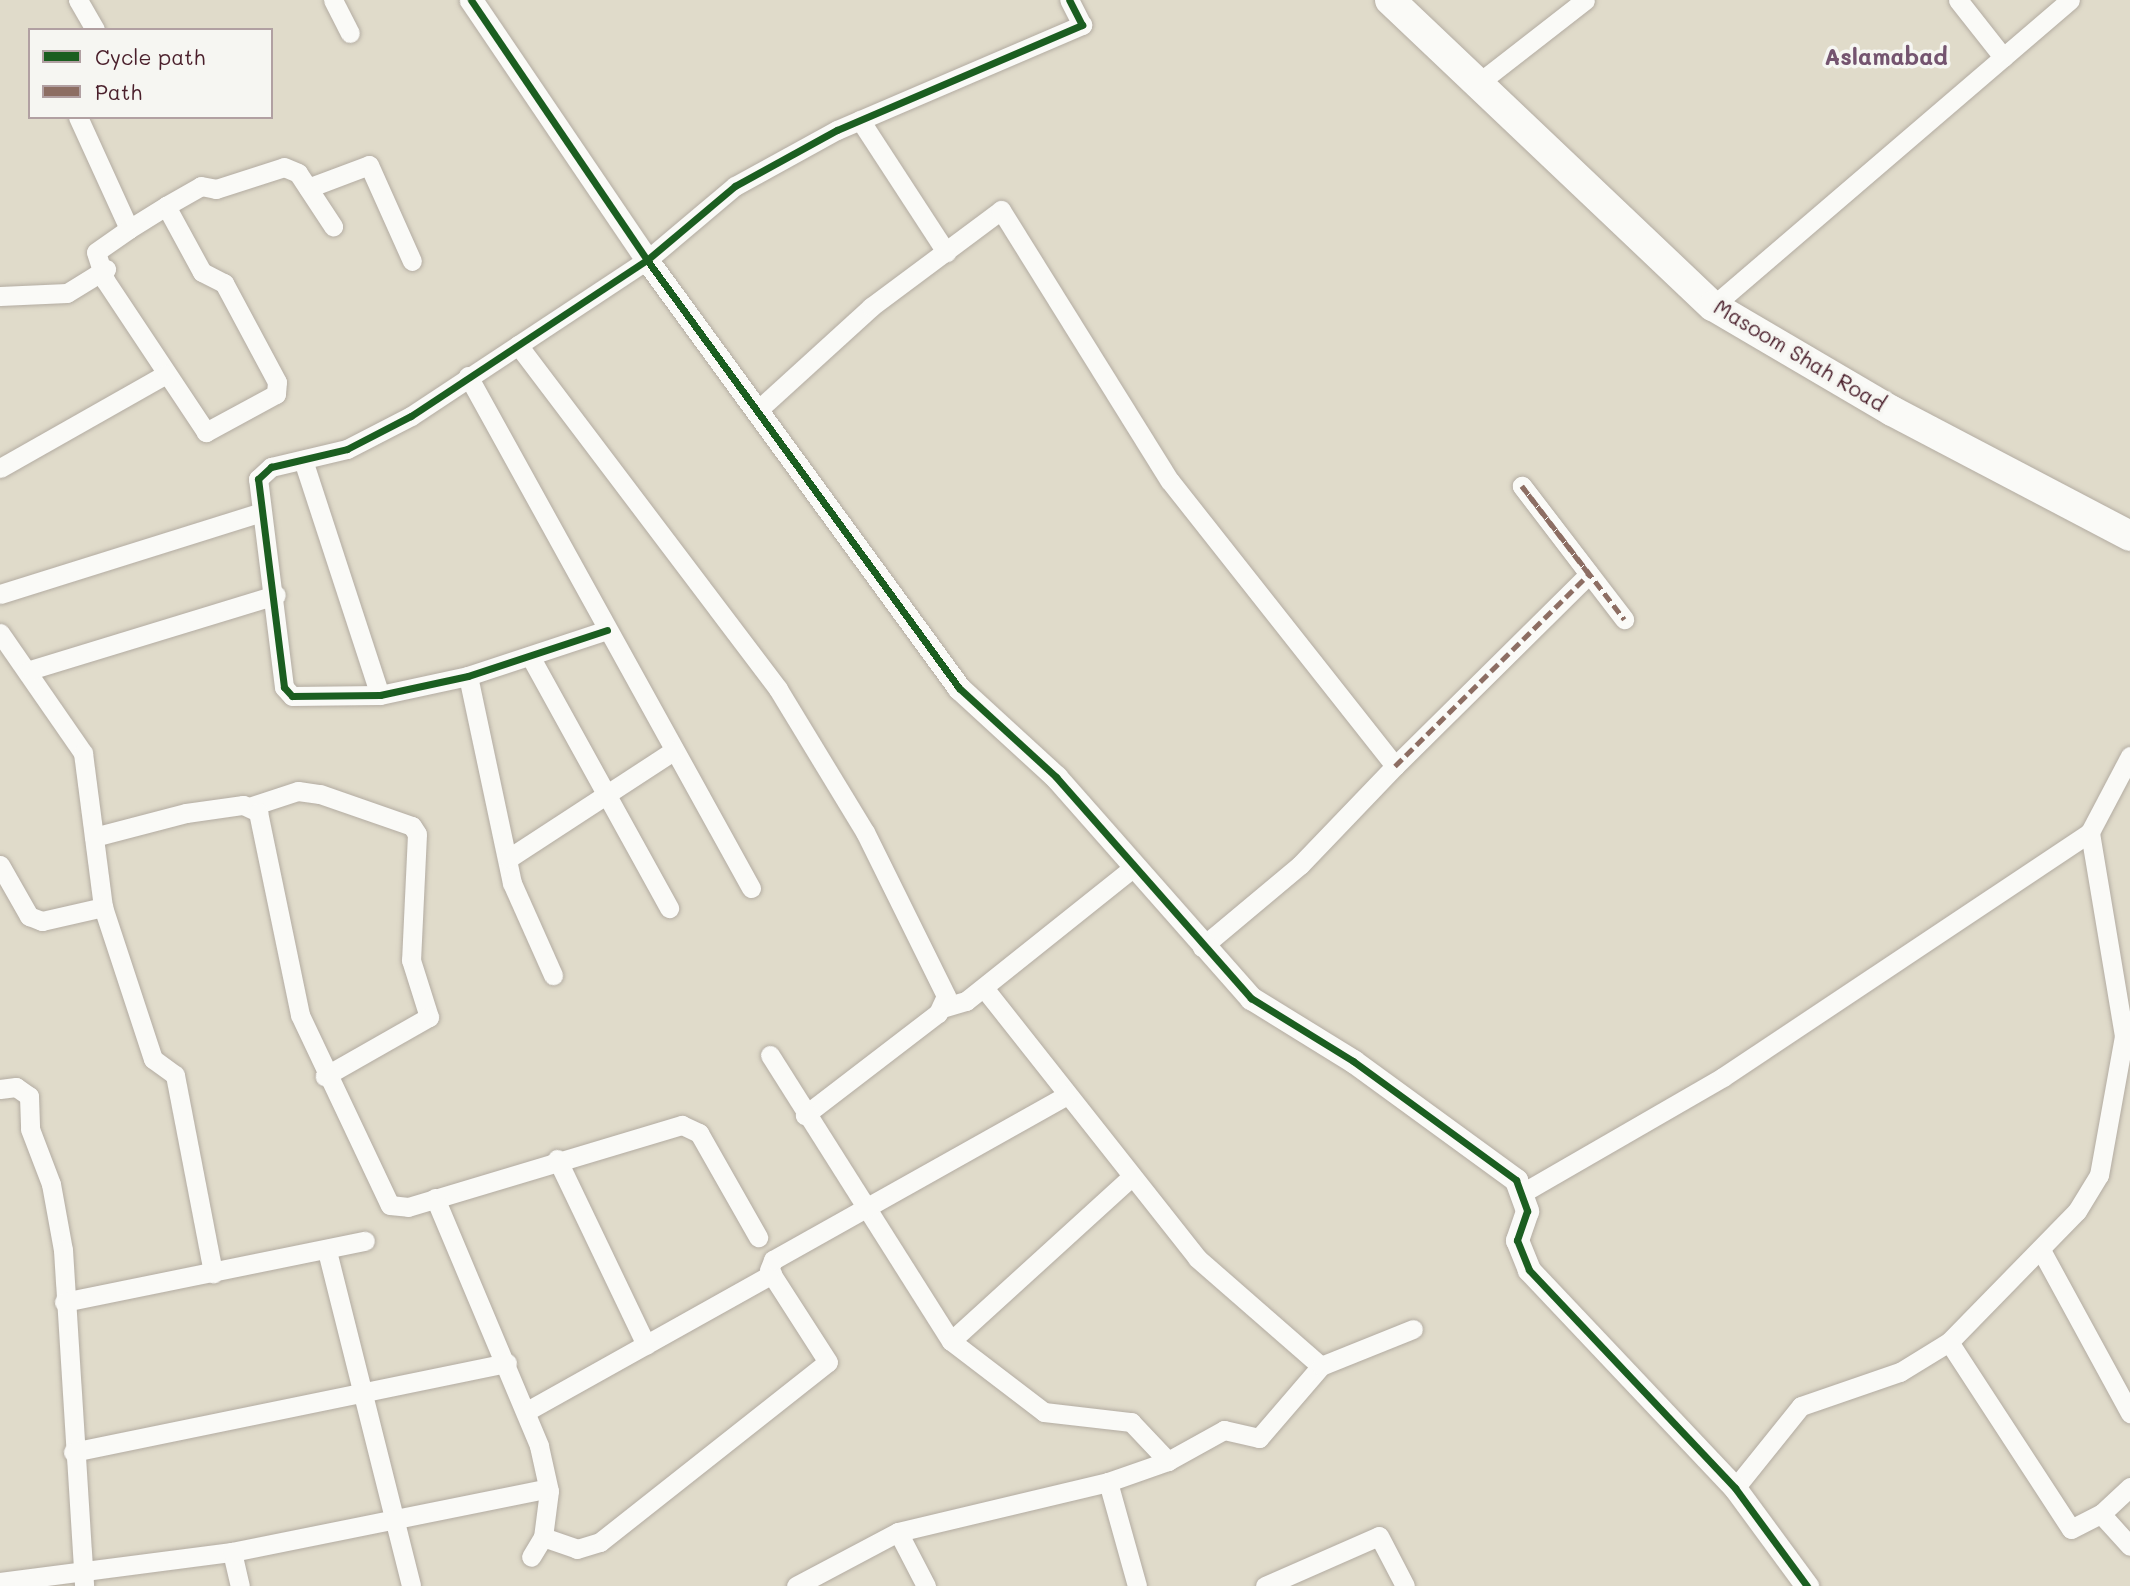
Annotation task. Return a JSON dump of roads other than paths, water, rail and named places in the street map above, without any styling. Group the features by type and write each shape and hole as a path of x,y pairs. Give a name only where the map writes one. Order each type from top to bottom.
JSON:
{"main road":[{"name":"Masoom Shah Road","path":"1390,0 1476,85 1713,306 1892,411 2130,536"}],"street":[{"path":"78,0 94,28"},
{"path":"333,0 350,33"},
{"path":"471,0 647,260 959,688 1056,777 1202,947 1251,998 1475,1146 1524,1192 1528,1211 1517,1240 1529,1270 1735,1488 1807,1586"},
{"path":"607,630 468,676 380,695 286,693 276,594 261,512 262,472 347,449 468,376 647,260 735,186 860,120 1082,25 1069,0"},
{"path":"1476,85 1585,0"},
{"path":"1958,0 2003,57"},
{"path":"1713,306 2070,0"},
{"path":"79,119 129,229"},
{"path":"860,120 946,252"},
{"path":"308,188 369,165 412,261"},
{"path":"166,206 202,272 225,283 277,388 206,432 105,280 106,269 96,251 166,206 201,186 220,188 284,167 308,188 333,226"},
{"path":"758,410 871,307 1001,211 1170,481 1395,766"},
{"path":"0,296 66,293 106,269"},
{"path":"517,345 778,689 865,832 946,996 946,1007"},
{"path":"0,468 166,374"},
{"path":"468,376 751,888"},
{"path":"303,460 380,695"},
{"path":"1202,947 1300,865 1395,766 1589,574 1522,486 1624,619"},
{"path":"0,594 261,512"},
{"path":"30,670 276,594"},
{"path":"0,633 30,670 78,739 103,907 153,1059 175,1075 213,1273"},
{"path":"530,656 604,797 669,908"},
{"path":"468,676 509,858 512,883 553,975"},
{"path":"509,858 673,751"},
{"path":"1524,1192 1723,1077 2090,832 2130,756"},
{"path":"94,837 186,813 252,806 298,791 320,794 412,826 416,834 411,960 429,1017 325,1076"},
{"path":"252,806 260,821 300,1015 325,1076 390,1205 435,1198 557,1159 692,1127 758,1237"},
{"path":"1735,1488 1801,1406 1900,1372 1950,1342 2041,1250 2099,1175 2124,1066 2090,832"},
{"path":"0,865 30,916 42,921 103,907"},
{"path":"805,1115 946,1007 984,988 1134,867"},
{"path":"984,988 1132,1177 1223,1286 1321,1366"},
{"path":"770,1055 863,1210 951,1341 1044,1412 1131,1423 1168,1461"},
{"path":"0,1089 16,1087 29,1096 30,1129 58,1224 82,1576"},
{"path":"543,1537 577,1549 600,1542 828,1362 772,1274 773,1260 1067,1095"},
{"path":"557,1159 646,1345"},
{"path":"951,1341 1132,1177"},
{"path":"435,1198 508,1363 527,1412 549,1491 543,1537 531,1557"},
{"path":"64,1302 327,1251 365,1241"},
{"path":"2041,1250 2130,1413"},
{"path":"327,1251 397,1515 411,1586"},
{"path":"527,1412 772,1274"},
{"path":"796,1586 898,1532 1108,1482 1168,1461 1224,1430 1262,1437 1321,1366 1413,1329"},
{"path":"1950,1342 2071,1529 2101,1514 2130,1487"},
{"path":"72,1452 508,1363"},
{"path":"1108,1482 1137,1586"},
{"path":"0,1582 82,1576 232,1552 397,1515 545,1489"},
{"path":"2101,1514 2130,1546"},
{"path":"898,1532 926,1586"},
{"path":"1265,1586 1379,1536 1405,1586"},
{"path":"232,1552 240,1586"}],"district":[{"name":"Aslamabad","path":"1886,56"}]}
